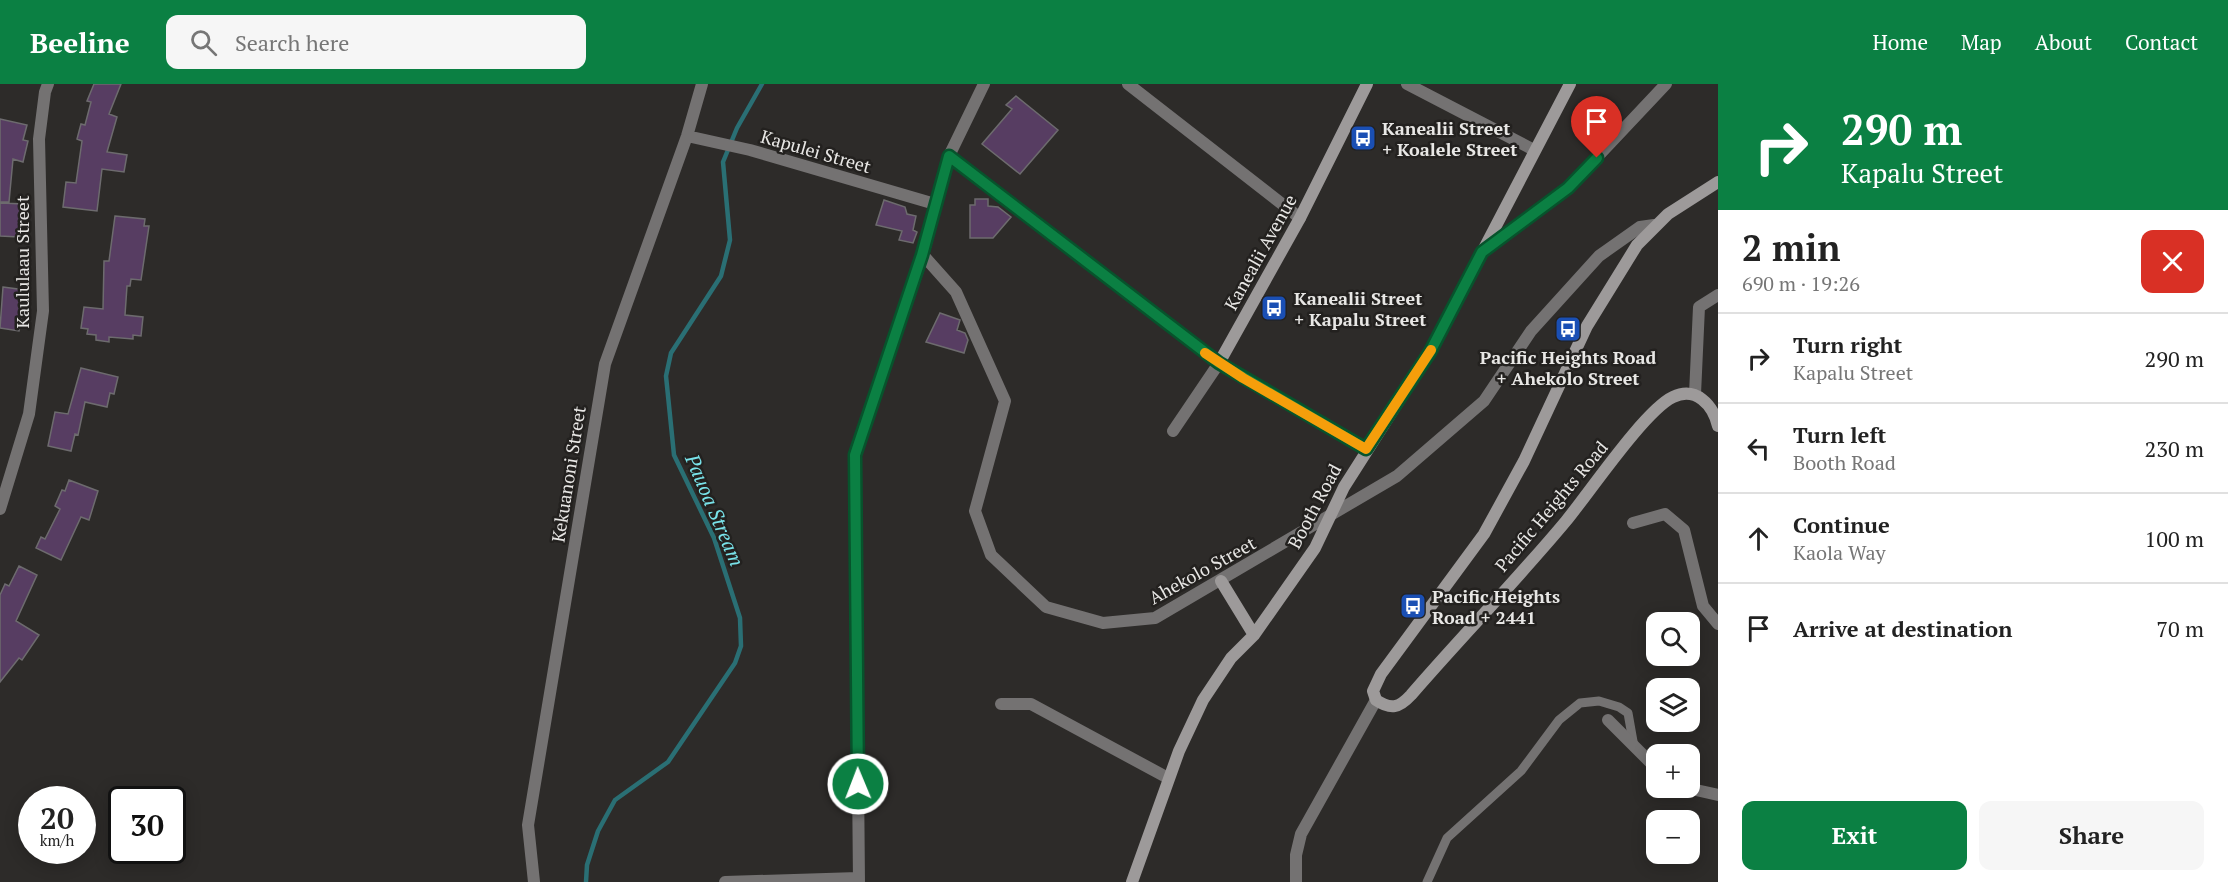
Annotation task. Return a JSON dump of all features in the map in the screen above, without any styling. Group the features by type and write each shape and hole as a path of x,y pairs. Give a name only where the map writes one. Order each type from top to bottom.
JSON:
{"street":[{"name":"Kaululaau Street","path":"0,509 29,414 43,311 39,139 48,84"},
{"name":"Kekuanoni Street","path":"534,882 528,825 605,364 687,136 702,84"},
{"path":"725,882 859,880 855,455 922,255 949,156 984,84"},
{"path":"1128,84 1300,218"},
{"name":"Kanealii Avenue","path":"1173,432 1219,363 1300,218 1367,84"},
{"path":"1407,84 1534,150"},
{"name":"Booth Road","path":"1132,882 1168,778 1203,700 1231,658 1254,635 1315,548 1328,518 1366,449 1430,352 1570,84"},
{"path":"1482,252 1568,188 1666,84"},
{"name":"Kapulei Street","path":"687,136 750,150 935,204"},
{"path":"949,156 1219,363 1366,449"},
{"name":"Pacific Heights Road","path":"1695,394 1684,393 1674,396 1654,411 1564,524 1406,701 1387,708 1376,700 1373,691 1376,683 1484,534 1524,461 1587,326 1637,245 1654,225 1668,214 1718,182"},
{"name":"Ahekolo Street","path":"922,255 956,292 1005,401 975,511 991,555 1046,607 1103,623 1155,618 1397,476 1485,401 1531,331 1599,256 1640,227 1654,225"},
{"path":"1718,295 1699,307 1695,394 1708,404 1718,426"},
{"path":"1633,523 1665,514 1684,530 1703,606 1718,624"},
{"path":"1221,581 1254,635"},
{"path":"1296,882 1296,855 1301,834 1376,700"},
{"path":"1001,704 1031,704 1168,778"},
{"path":"1608,720 1646,758"},
{"path":"1700,791 1718,795"}],"lane":[{"path":"1427,882 1447,838 1521,771 1559,720 1580,703 1599,701 1619,707 1628,713 1634,747"}],"building":[{"path":"94,84 121,84 109,114 117,117 107,152 127,155 124,172 102,169 97,211 63,207 66,182 76,183 82,141 77,139 81,124 85,125 91,102 87,101"},
{"path":"1016,96 1058,130 1020,174 982,144 1012,109 1006,105"},
{"path":"0,119 27,125 23,140 28,141 23,162 13,159 9,202 0,202"},
{"path":"975,199 988,199 988,206 998,207 1011,217 993,238 970,238 970,205 975,205"},
{"path":"884,200 905,207 907,214 916,216 913,230 917,232 913,243 899,240 902,231 876,225"},
{"path":"0,203 24,204 19,237 0,236"},
{"path":"115,216 145,219 144,226 149,226 141,280 131,279 130,286 127,286 125,315 143,317 141,336 133,335 133,339 109,337 109,342 96,340 96,335 87,334 88,329 81,328 84,307 103,309 104,261 109,261"},
{"path":"3,287 25,290 19,331 0,328"},
{"path":"940,313 960,320 957,330 965,333 968,340 964,353 926,342"},
{"path":"81,368 118,377 114,394 110,393 107,407 85,402 78,435 75,434 71,451 48,446 55,412 68,414"},
{"path":"69,480 98,491 89,520 81,517 61,560 36,548 41,537 45,539 60,509 55,506"},
{"path":"19,566 37,575 16,621 39,635 22,660 19,658 0,682 0,595 5,584 9,586"}],"waterway":[{"name":"Pauoa Stream","path":"586,882 587,865 598,831 615,800 668,762 735,663 741,646 740,618 714,538 674,455 666,376 671,353 721,276 730,240 723,162 737,128 762,84"}],"slow traffic":[{"path":"1205,353 1243,378 1366,449 1431,350"}],"place":[{"name":"Kanealii Street + Koalele Street","path":"1363,138"},
{"name":"Kanealii Street + Kapalu Street","path":"1274,308"},
{"name":"Pacific Heights Road + Ahekolo Street","path":"1568,329"},
{"name":"Pacific Heights Road + 2441","path":"1413,606"}],"route":[{"path":"858,784 855,455 922,255 949,156 1219,363 1366,449 1430,352 1482,252 1568,188 1597,158"}]}
